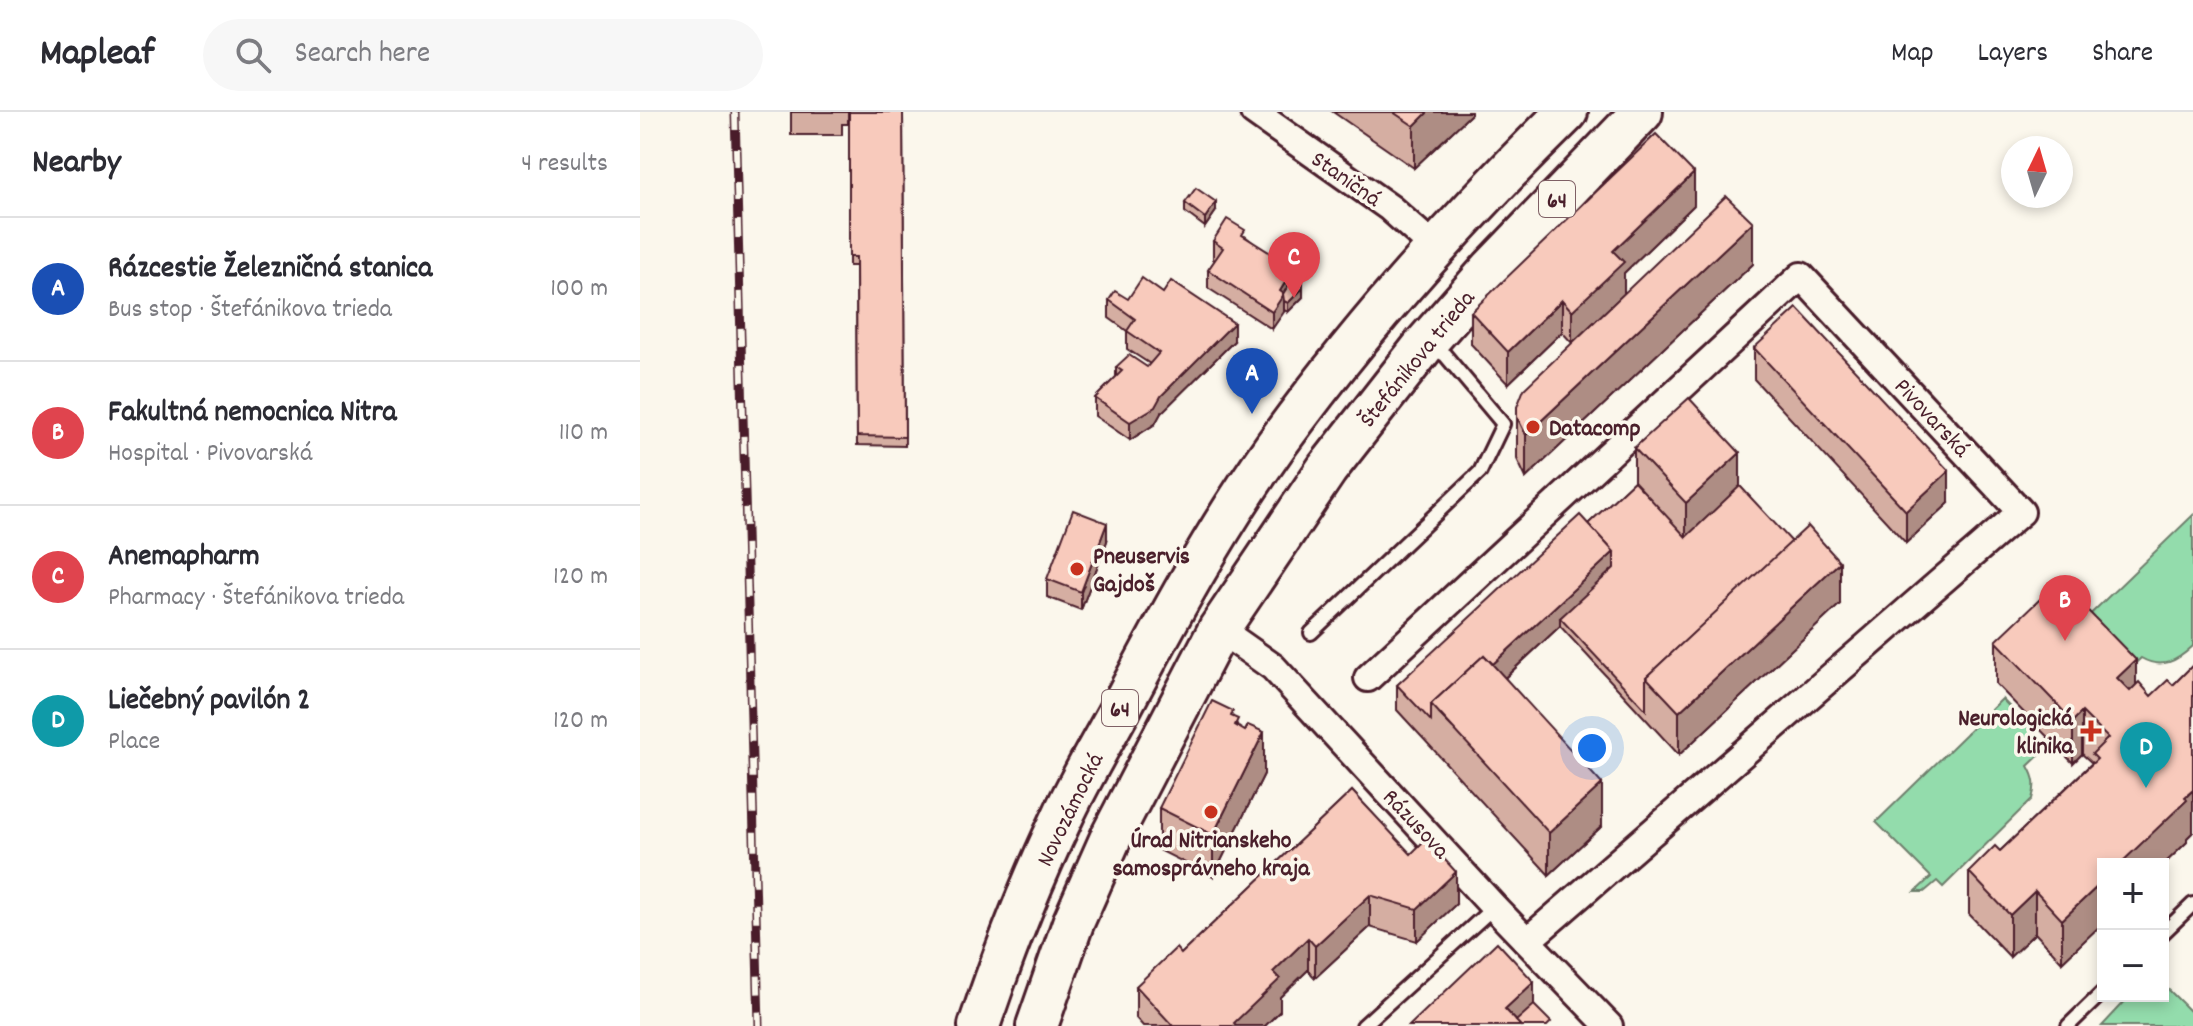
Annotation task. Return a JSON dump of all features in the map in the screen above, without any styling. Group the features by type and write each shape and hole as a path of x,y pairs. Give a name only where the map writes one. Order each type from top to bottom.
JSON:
{"main road":[{"name":"64","path":"1177,601 1275,447 1361,337 1436,249 1567,112"},
{"name":"Štefánikova trieda","path":"1219,629 1327,469 1425,344 1474,287 1642,112"},
{"path":"1436,249 1474,287"},
{"path":"1177,601 1219,629"},
{"name":"Novozámocká","path":"979,1026 1022,906 1063,816 1177,601"},
{"name":"Novozámocká","path":"1037,1026 1073,923 1112,835 1219,629"}],"street":[{"name":"Staničná","path":"1254,112 1390,208 1436,249"},
{"name":"Pivovarská","path":"1368,678 1801,276 2021,512 1527,941"},
{"name":"Rázusova","path":"1219,629 1268,662 1494,907 1609,1026"}],"lane":[{"path":"1311,633 1480,472 1503,424 1445,355 1425,344"},
{"path":"2166,930 2193,904"},
{"path":"1363,1026 1494,907"},
{"path":"2068,1026 2097,998"}],"green space":[{"path":"2193,515 2193,646 2169,662 2149,662 2141,658 2121,677 2075,629"},
{"path":"2002,699 2048,747 2028,766 2034,782 2032,799 1943,887 1937,881 1924,892 1915,892 1931,877 1876,822"},
{"path":"2169,990 2193,1014 2193,1026 2102,1026 2124,1002 2169,1002"}],"building":[{"path":"849,112 903,112 905,437 857,436 856,257 849,257"},
{"path":"1393,112 1428,112 1414,126"},
{"path":"1656,134 1694,173 1613,251 1624,262 1572,311 1562,300 1508,352 1471,312"},
{"path":"1196,188 1216,202 1205,218 1185,203"},
{"path":"1726,196 1753,222 1526,435 1517,417 1517,407 1524,389"},
{"path":"1227,219 1245,230 1242,235 1294,268 1280,291 1284,294 1272,312 1208,270 1223,248 1213,241"},
{"path":"1294,276 1303,282 1303,288 1288,303 1284,301 1283,294"},
{"path":"1142,278 1163,293 1171,281 1234,323 1161,396 1155,407 1130,422 1095,398 1122,371 1116,367 1129,355 1147,367 1159,353 1127,331 1135,319 1109,300 1115,291 1128,299"},
{"path":"1797,308 1949,471 1906,511 1754,348"},
{"path":"1689,398 1740,453 1686,503 1634,448"},
{"path":"1634,481 1686,537 1740,486 1792,542 1646,677 1646,710 1560,618 1614,568 1614,552 1588,524"},
{"name":"Pneuservis Gajdoš","path":"1073,510 1107,523 1081,592 1047,579"},
{"path":"1580,515 1614,552 1493,664 1484,655 1431,704 1431,721 1397,685"},
{"path":"1808,526 1840,562 1679,712 1646,677"},
{"path":"2059,581 2136,660 2117,678 2130,691 2139,682 2151,696 2168,680 2173,685 2193,665 2193,790 2185,797 2187,800 2126,858 2097,858 2097,887 2062,920 2035,891 2010,915 1969,872 1995,846 2000,851 2097,759 2092,754 2108,738 2082,712 2073,721 1996,641"},
{"path":"1484,655 1602,784 1549,833 1431,704"},
{"path":"1212,701 1233,711 1231,716 1238,719 1235,725 1245,731 1248,725 1264,732 1213,835 1159,808"},
{"path":"1352,791 1411,854 1426,839 1456,872 1417,909 1370,895 1315,946 1308,938 1273,972 1280,979 1234,1023 1237,1026 1173,1026 1136,986 1176,948 1181,954"},
{"path":"1497,942 1534,982 1505,1009 1521,1026 1409,1026"},
{"path":"1534,1005 1551,1022 1547,1026 1521,1026 1516,1021"}],"railway":[{"path":"735,112 759,1026"}],"place":[{"name":"Anemapharm","path":"1294,298"},
{"name":"Rázcestie Železničná stanica","path":"1252,414"},
{"name":"Datacomp","path":"1533,427"},
{"name":"Pneuservis Gajdoš","path":"1077,569"},
{"name":"Fakultná nemocnica Nitra","path":"2065,641"},
{"name":"Neurologická klinika","path":"2091,731"},
{"name":"Liečebný pavilón 2","path":"2146,788"},
{"name":"Úrad Nitrianskeho samosprávneho kraja","path":"1211,812"}]}
